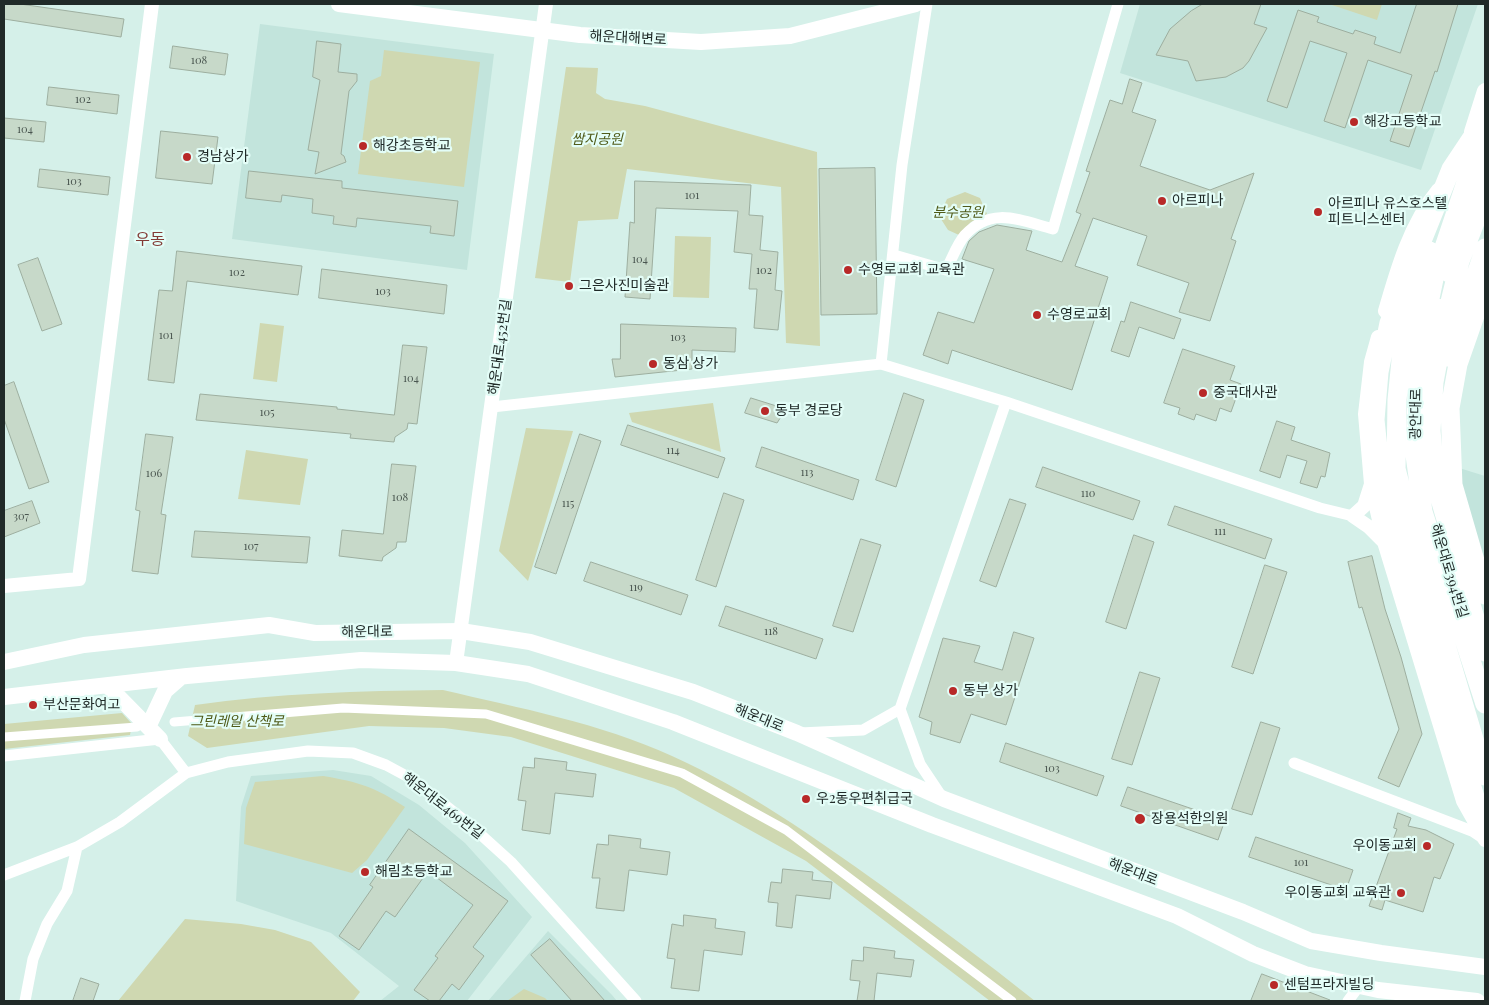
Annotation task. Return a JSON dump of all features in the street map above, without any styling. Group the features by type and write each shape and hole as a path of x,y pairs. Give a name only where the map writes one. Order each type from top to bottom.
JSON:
{"highway":[{"path":"1485,118 1451,169 1389,323 1379,372 1375,420 1381,478 1396,539 1475,797 1485,822"},
{"name":"광안대로","path":"1485,124 1435,274 1418,356 1415,455 1423,512 1485,704"},
{"path":"1461,162 1423,272 1403,341 1397,400 1396,470 1414,542 1485,776"},
{"name":"광안대로","path":"1485,197 1460,261 1446,318 1434,382 1431,431 1436,485 1485,652"},
{"path":"1485,248 1445,367 1439,424 1442,480 1485,624"},
{"path":"1484,290 1458,364 1450,408 1453,485 1485,595"}],"main road":[{"name":"해운대해변로","path":"339,4 543,31 702,42 790,36 916,4"},
{"path":"1461,162 1485,91"},
{"name":"해운대로394번길","path":"1485,162 1454,247 1428,357 1423,458 1436,533 1485,686"},
{"name":"해운대로394번길","path":"1454,247 1485,208"},
{"name":"해운대로","path":"4,662 84,645 269,625 315,633 461,632 530,642 693,692 797,733 944,799 1243,912 1311,941 1381,954 1485,966"},
{"name":"해운대로","path":"4,697 182,677 361,660 456,663 528,674 673,722 932,825 1177,916 1253,954 1305,974 1359,986 1477,1001"},
{"path":"143,726 165,691 182,677"},
{"path":"108,686 143,726 160,739"}],"street":[{"path":"4,586 79,579 152,4"},
{"name":"해운대로452번길","path":"456,663 546,4"},
{"path":"881,364 902,165 927,4"},
{"path":"894,255 946,270 964,236 986,218 1005,217 1052,228 1118,4"},
{"path":"1461,162 1424,207 1406,247 1374,352 1365,414 1371,484 1384,542 1463,801 1485,840"},
{"path":"492,407 881,364 1006,402 1320,508 1353,516 1369,527 1384,542"},
{"path":"944,799 920,764 900,709 1006,402"},
{"path":"1353,516 1364,506 1371,484"},
{"path":"174,722 343,708 486,714 682,773 786,830 1012,1001"},
{"path":"797,733 863,730 900,709"},
{"path":"4,738 143,726"},
{"path":"4,756 160,739 186,773 120,822 77,847 4,874"},
{"name":"해운대로469번길","path":"186,773 228,762 308,751 353,753 386,765 412,779 470,824 511,862 636,1001"},
{"path":"1294,763 1472,831 1485,840"},
{"path":"25,1001 33,960 47,924 67,891 77,847"},
{"path":"1348,1001 1359,986"}],"shaded area":[{"name":"해강고등학교","path":"1140,4 1478,4 1421,170 1120,73"},
{"name":"해강초등학교","path":"260,24 494,54 467,270 232,239"},
{"path":"1456,467 1485,476 1485,569"},
{"name":"해림초등학교","path":"333,770 371,776 419,805 465,843 532,917 467,1001 380,1001 399,986 331,933 236,901 241,807 251,776"},
{"path":"548,931 612,995 617,1001 488,1001"}],"green space":[{"path":"1329,4 1382,4 1377,20"},
{"path":"384,50 480,62 464,187 358,174 370,81 381,76"},
{"name":"쌈지공원","path":"566,67 598,68 596,93 605,99 645,106 817,152 820,346 786,343 781,187 627,169 618,219 578,221 570,282 535,278"},
{"name":"분수공원","path":"965,192 980,198 987,214 971,222 959,235 948,230 939,216 947,199"},
{"path":"675,236 711,237 709,298 673,297"},
{"path":"260,323 284,326 277,382 253,379"},
{"path":"713,403 721,452 632,422 629,413"},
{"path":"526,428 573,431 528,581 499,551"},
{"path":"246,450 308,459 300,505 238,499"},
{"name":"그린레일 산책로","path":"443,690 588,725 645,744 700,769 780,815 831,849 1035,1001 990,1001 806,861 674,788 511,737 444,728 369,726 207,748 188,736 195,705 288,695"},
{"path":"122,713 132,724 130,735 4,749 4,724"},
{"path":"323,776 366,786 405,807 367,860 352,873 244,844 246,808 255,782"},
{"path":"185,919 241,924 275,930 311,942 360,992 353,1001 118,1001"},
{"path":"524,989 545,998 548,1001 507,1001"}],"building":[{"path":"4,4 20,4 124,19 121,37 4,19"},
{"path":"1203,4 1261,4 1254,24 1267,28 1249,61 1243,68 1226,77 1196,81 1188,61 1156,55 1170,29 1191,11"},
{"path":"1417,4 1458,4 1437,72 1435,71 1409,147 1390,141 1412,75 1368,60 1345,128 1324,121 1347,53 1310,41 1287,108 1267,101 1298,10 1319,17 1317,22 1353,34 1355,30 1376,37 1374,44 1400,53"},
{"path":"317,41 341,44 338,72 357,74 357,81 349,91 341,154 346,162 315,174 319,152 308,150 320,80 313,77"},
{"path":"173,46 228,54 225,75 170,68"},
{"path":"1130,79 1142,83 1132,112 1156,120 1140,166 1210,190 1254,173 1231,239 1236,241 1210,321 1179,312 1189,283 1137,265 1147,236 1093,218 1075,266 1108,277 1072,390 952,350 948,364 923,355 938,312 974,323 994,269 962,259 969,241 979,232 997,225 1032,231 1026,250 1062,262 1081,214 1076,212 1090,172 1086,171 1110,100 1122,104"},
{"path":"49,87 119,95 117,114 47,105"},
{"path":"4,118 46,122 44,142 4,138"},
{"name":"경남상가","path":"161,131 218,137 212,184 156,178"},
{"name":"수영로교회 교육관","path":"875,168 877,314 821,315 819,169"},
{"path":"40,169 110,177 108,195 38,187"},
{"path":"249,171 342,181 342,188 458,201 454,236 430,233 431,226 357,218 356,227 333,224 334,216 312,213 313,199 282,195 281,202 246,198"},
{"path":"635,181 751,185 749,215 763,216 760,250 778,252 775,290 782,291 778,330 754,328 757,289 749,289 752,254 734,252 738,211 656,208 650,299 625,297 630,222 634,223"},
{"path":"177,251 302,266 298,295 187,281 174,383 148,380 159,290 172,291"},
{"path":"38,258 62,324 42,331 18,265"},
{"path":"322,269 447,285 444,314 319,298"},
{"path":"1131,302 1181,319 1174,339 1139,327 1129,357 1111,351 1121,321 1124,322"},
{"path":"621,324 736,328 735,352 692,350 692,369 615,377 612,359 620,359"},
{"path":"403,345 427,347 417,424 408,423 407,429 395,437 394,442 350,438 351,434 196,420 200,394 337,407 337,409 394,415"},
{"name":"중국대사관","path":"1183,349 1235,366 1230,380 1241,384 1231,412 1220,408 1216,421 1196,414 1194,420 1178,414 1180,408 1164,403"},
{"path":"14,382 49,482 29,489 4,419 4,386"},
{"path":"904,393 924,400 896,487 876,480"},
{"name":"동부 경로당","path":"751,398 786,409 777,423 745,413"},
{"path":"1277,421 1295,427 1291,440 1330,453 1325,477 1321,476 1317,488 1300,483 1307,461 1287,455 1280,478 1260,471"},
{"path":"628,425 725,458 718,478 621,445"},
{"path":"146,434 173,437 161,514 166,515 158,574 132,571 140,511 136,510"},
{"path":"580,434 601,441 556,574 535,567"},
{"path":"762,447 859,480 853,500 756,467"},
{"path":"392,464 416,466 406,542 397,542 396,548 383,557 382,561 339,556 342,530 383,534"},
{"path":"1043,467 1140,501 1133,520 1036,487"},
{"path":"724,493 744,500 716,587 696,580"},
{"path":"1010,499 1026,504 996,587 980,581"},
{"path":"32,501 40,523 4,537 4,511"},
{"path":"1175,506 1272,539 1265,559 1168,525"},
{"path":"195,531 310,537 307,563 192,557"},
{"path":"1134,535 1154,542 1126,629 1106,622"},
{"path":"861,539 881,545 853,632 833,626"},
{"path":"1372,556 1385,609 1401,657 1422,734 1399,787 1378,778 1399,729 1362,607 1359,608 1348,562"},
{"path":"591,562 688,595 681,615 584,581"},
{"path":"1265,565 1287,572 1253,674 1232,667"},
{"path":"726,606 823,639 816,659 719,626"},
{"name":"동부 상가","path":"1014,632 1034,638 1006,725 971,714 960,743 930,734 932,722 919,717 943,638 980,646 974,662 1002,670"},
{"path":"1140,672 1160,678 1132,765 1112,759"},
{"path":"1261,722 1280,728 1252,815 1232,809"},
{"path":"1006,743 1104,776 1097,796 1000,762"},
{"path":"535,758 567,762 566,770 596,774 593,797 555,793 550,834 522,830 526,801 518,800 523,767 534,768"},
{"path":"1128,787 1225,820 1218,840 1121,806"},
{"path":"1398,813 1411,818 1408,826 1426,830 1454,844 1440,879 1434,877 1423,912 1385,900 1382,910 1369,906 1397,829 1394,828"},
{"path":"409,829 508,901 473,947 484,956 459,990 452,984 439,1001 430,1001 414,990 438,958 435,956 473,905 428,871 395,917 386,911 359,950 339,936 373,887 370,885"},
{"path":"609,835 641,839 640,848 670,852 667,875 629,870 624,911 596,908 600,878 592,878 597,844 608,845"},
{"path":"1256,837 1353,870 1346,890 1249,857"},
{"path":"783,869 813,872 812,880 832,882 830,899 796,895 792,928 776,926 778,903 768,902 771,882 781,883"},
{"path":"684,915 716,919 715,928 745,932 742,955 704,950 699,991 671,988 675,959 667,958 672,924 683,926"},
{"path":"550,939 605,1001 572,1001 531,955"},
{"path":"864,947 895,951 894,958 914,960 911,977 877,973 874,1001 857,1001 860,981 850,980 852,960 863,961"},
{"name":"센텀프라자빌딩","path":"1262,974 1330,1000 1330,1001 1251,1001"},
{"path":"81,978 99,984 93,1001 73,1001"}],"place":[{"name":"해강고등학교","path":"1354,122"},
{"name":"해강초등학교","path":"363,146"},
{"name":"경남상가","path":"187,157"},
{"name":"아르피나","path":"1162,201"},
{"name":"아르피나 유스호스텔 피트니스센터","path":"1318,212"},
{"name":"수영로교회 교육관","path":"848,270"},
{"name":"그은사진미술관","path":"569,286"},
{"name":"수영로교회","path":"1037,315"},
{"name":"동삼 상가","path":"653,364"},
{"name":"중국대사관","path":"1203,393"},
{"name":"동부 경로당","path":"765,411"},
{"name":"동부 상가","path":"953,691"},
{"name":"부산문화여고","path":"33,705"},
{"name":"우2동우편취급국","path":"806,799"},
{"name":"장용석한의원","path":"1140,819"},
{"name":"우이동교회","path":"1427,846"},
{"name":"해림초등학교","path":"365,872"},
{"name":"우이동교회 교육관","path":"1401,893"},
{"name":"센텀프라자빌딩","path":"1274,985"}],"district":[{"name":"우동","path":"150,240"}]}
